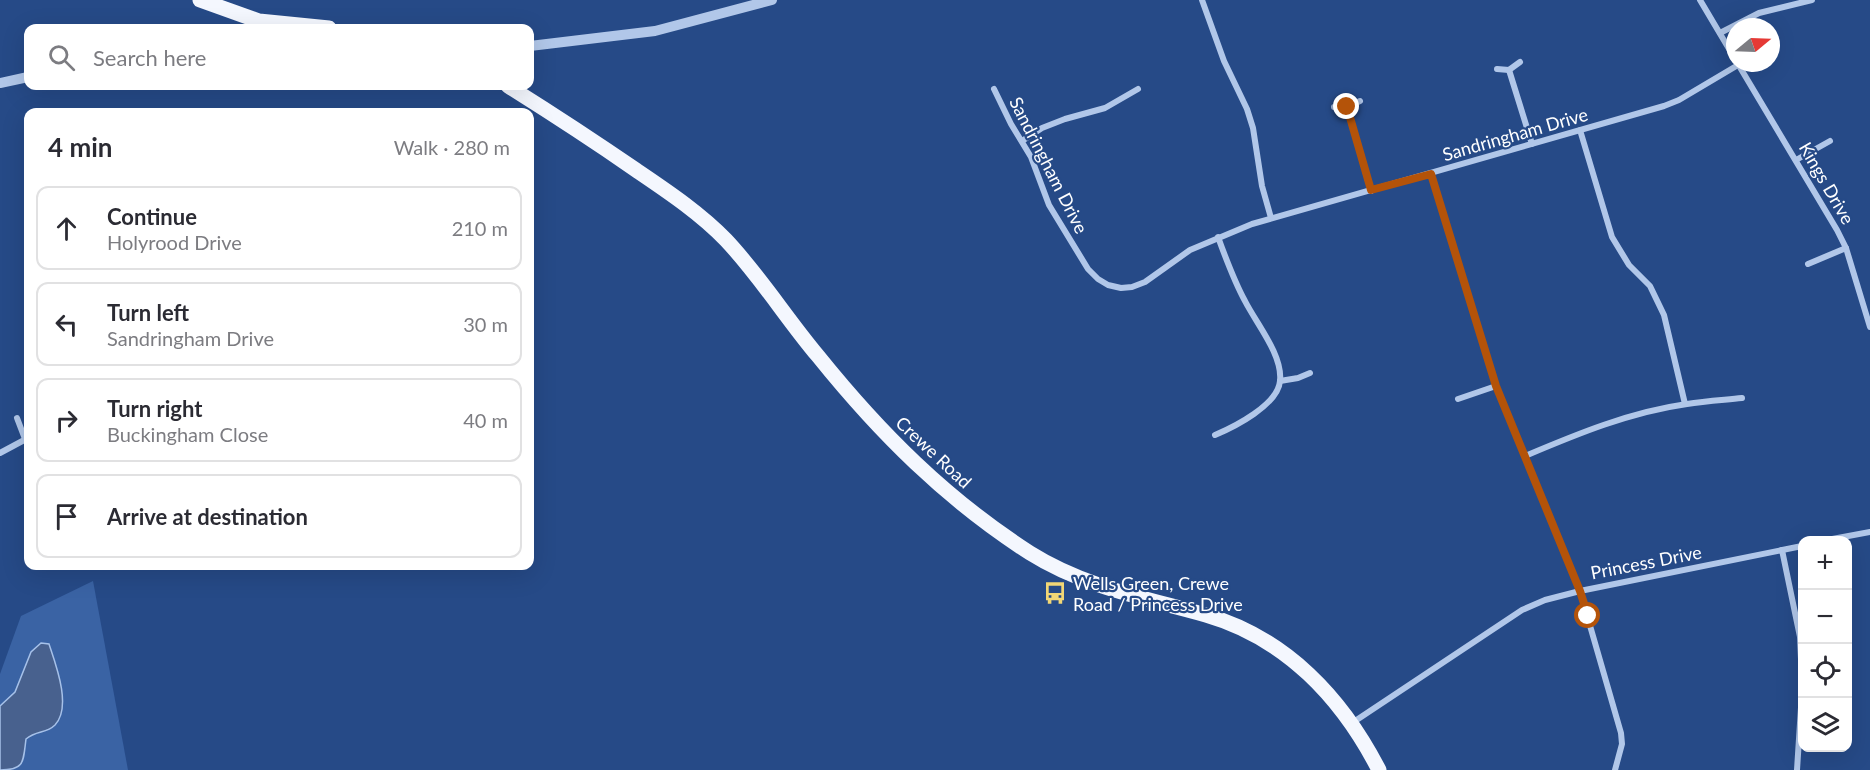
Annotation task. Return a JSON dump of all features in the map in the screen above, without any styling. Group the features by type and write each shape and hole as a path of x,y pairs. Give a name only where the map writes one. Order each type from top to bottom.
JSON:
{"main road":[{"path":"200,0 253,24"},
{"name":"Crewe Road","path":"514,90 667,190 724,238 754,272 815,354 885,435 967,509 1034,555 1096,586 1209,616 1235,625 1260,638 1303,668 1325,689 1352,723 1379,770"}],"street":[{"path":"534,46 655,31 772,0"},
{"path":"1202,0 1224,61 1248,109 1270,218"},
{"name":"Kings Drive","path":"1700,0 1726,43"},
{"path":"1720,33 1759,13 1812,0"},
{"path":"1497,69 1509,69 1520,63"},
{"path":"1509,69 1532,144"},
{"name":"Sandringham Drive","path":"994,89 1038,174 1049,205 1088,269 1108,285 1120,288 1132,287 1145,282 1190,250 1270,218 1431,174 1679,100 1726,69"},
{"name":"Kings Drive","path":"1743,72 1846,248 1870,327"},
{"path":"0,83 24,78"},
{"path":"1022,141 1042,128 1105,108 1138,89"},
{"path":"1334,107 1347,107 1360,101"},
{"path":"1347,107 1371,190"},
{"path":"1580,130 1612,237 1629,265 1650,286 1664,315 1686,404"},
{"path":"1796,160 1830,141"},
{"path":"1431,174 1496,386 1580,591 1618,719 1622,744 1615,770"},
{"path":"1215,435 1249,417 1267,403 1277,391 1280,381 1280,368 1274,353 1245,300 1218,237"},
{"path":"1808,264 1846,248"},
{"path":"1280,381 1310,373"},
{"path":"1458,399 1496,386"},
{"path":"1525,456 1574,435 1613,422 1686,404 1742,398"},
{"path":"17,418 24,433"},
{"path":"0,453 24,441"},
{"path":"1848,536 1870,532"},
{"name":"Princess Drive","path":"1352,723 1522,610 1545,600 1798,547"},
{"path":"1782,550 1800,644"},
{"path":"1797,770 1803,698"}],"shaded area":[{"path":"93,581 128,770 0,770 0,674 21,616"},
{"path":"41,643 49,644 58,674 62,697 60,717 52,728 26,739 23,759 18,766 0,770 0,706 15,692 31,652"}],"place":[{"name":"Wells Green, Crewe Road / Princess Drive","path":"1055,593"}],"route":[{"path":"1347,107 1371,190 1431,174 1496,386 1580,591 1588,616"}]}
